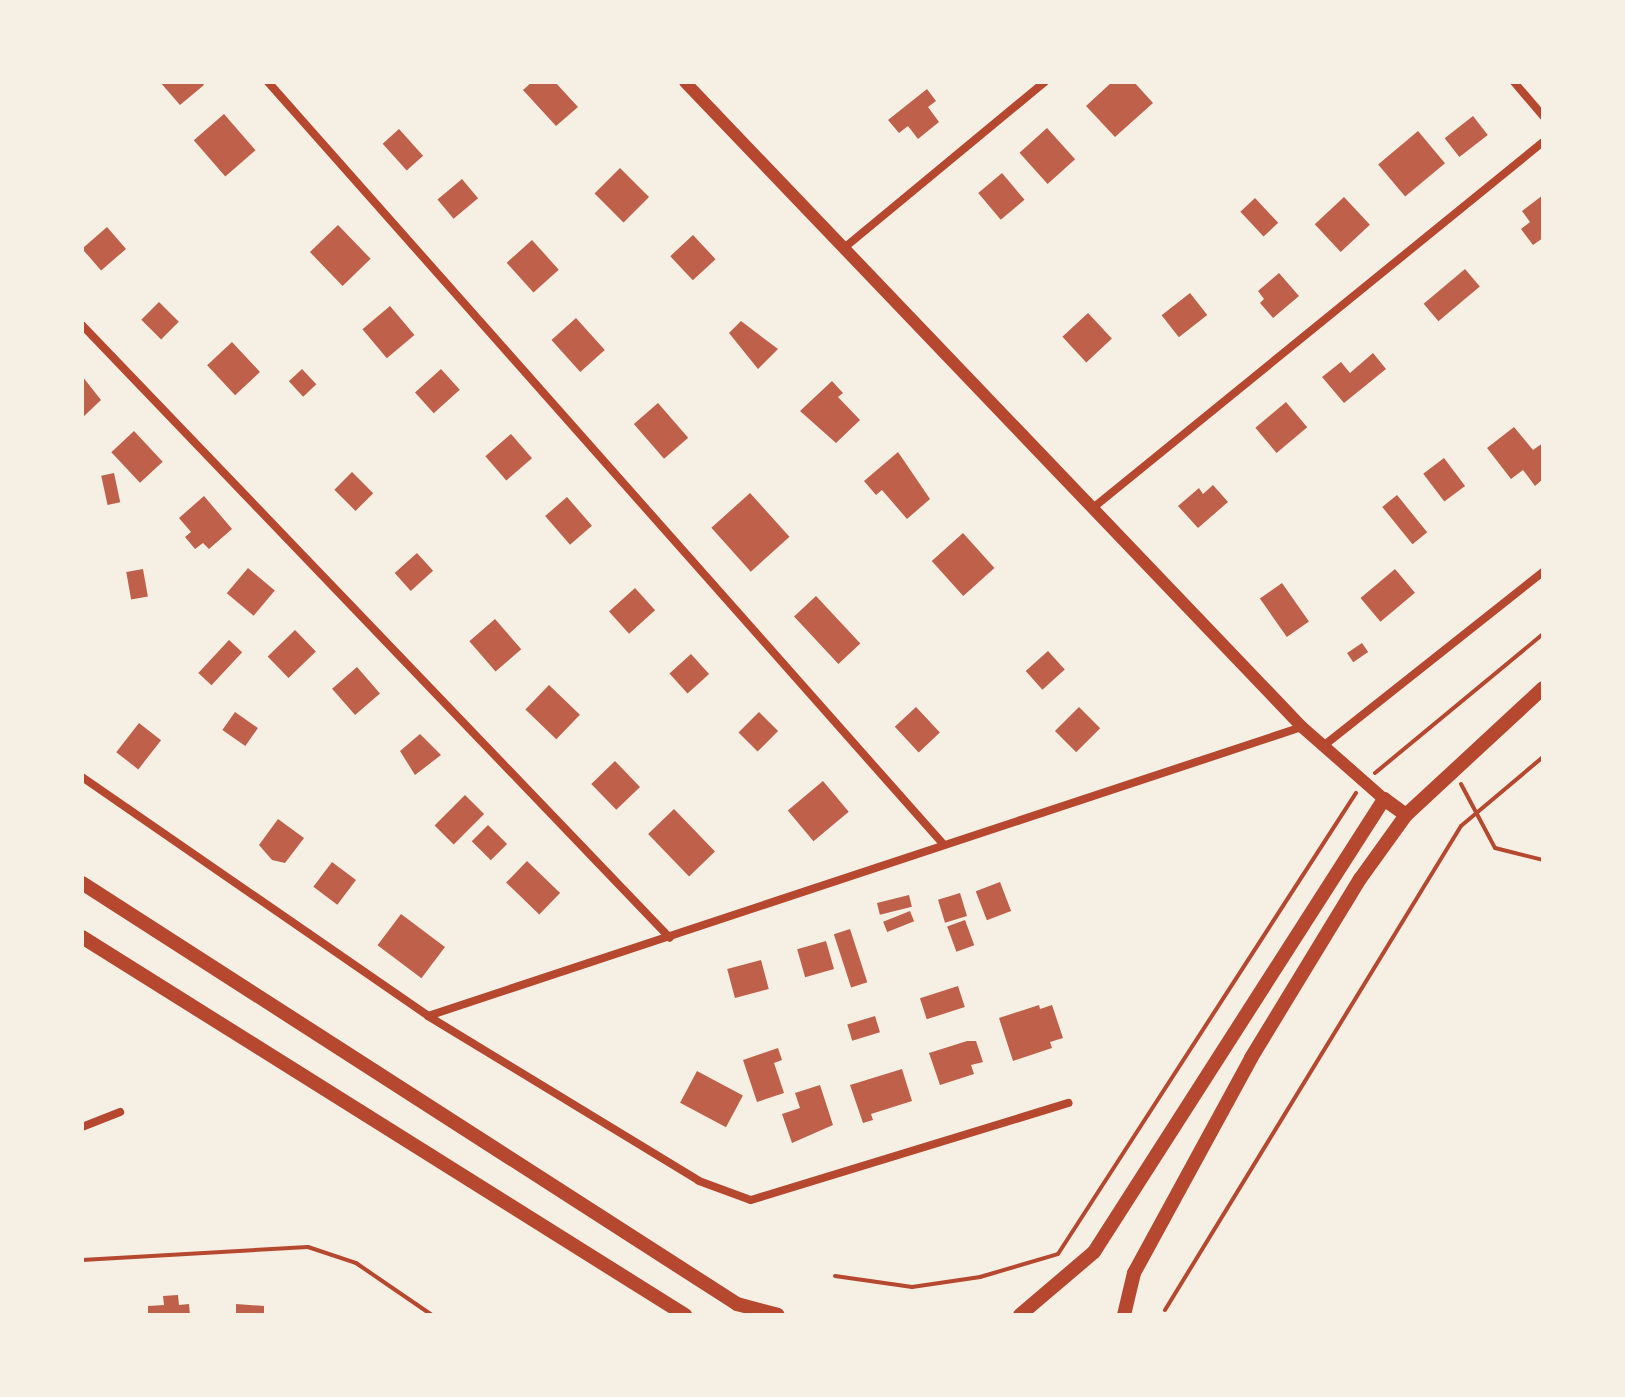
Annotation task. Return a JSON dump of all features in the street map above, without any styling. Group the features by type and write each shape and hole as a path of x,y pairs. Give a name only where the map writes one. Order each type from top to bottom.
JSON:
{"main road":[{"path":"685,82 1302,727 1362,783 1406,815"},
{"path":"1124,1315 1134,1273 1251,1058 1360,879 1406,815 1543,688"},
{"path":"1020,1315 1094,1252 1337,865 1384,799"},
{"path":"82,883 737,1304 778,1315"},
{"path":"82,937 685,1315"}],"street":[{"path":"268,82 943,844"},
{"path":"844,248 1045,82"},
{"path":"1514,82 1543,116"},
{"path":"1094,507 1543,142"},
{"path":"82,325 670,938"},
{"path":"1322,747 1543,572"},
{"path":"428,1016 1302,727"},
{"path":"82,777 428,1016 699,1181 751,1200 1069,1103"},
{"path":"82,1127 120,1112"}],"lane":[{"path":"82,1260 308,1247 356,1263 432,1315"}],"path":[{"path":"835,1276 912,1287 980,1277 1058,1254 1362,783 1543,634"},
{"path":"1165,1310 1461,826 1543,757"},
{"path":"1453,770 1495,848 1543,860"}],"building":[{"path":"160,82 202,82 204,85 180,105"},
{"path":"532,82 555,82 578,107 556,126 523,90"},
{"path":"1112,82 1134,82 1153,103 1115,137 1086,106"},
{"path":"927,89 936,101 928,107 939,122 918,139 908,126 899,133 888,120"},
{"path":"224,114 255,150 225,176 194,140"},
{"path":"1473,116 1488,135 1459,157 1445,138"},
{"path":"1047,128 1075,159 1048,184 1020,153"},
{"path":"399,129 423,156 407,170 383,144"},
{"path":"1418,131 1445,163 1405,197 1378,164"},
{"path":"620,168 649,197 624,222 595,193"},
{"path":"1002,173 1024,200 1001,220 978,193"},
{"path":"462,179 478,198 454,219 437,200"},
{"path":"1543,195 1543,238 1533,245 1521,229 1530,222 1522,211"},
{"path":"1344,197 1370,225 1341,252 1315,224"},
{"path":"1255,198 1278,223 1264,237 1240,212"},
{"path":"338,225 371,259 343,286 310,252"},
{"path":"107,227 126,249 101,271 82,249"},
{"path":"693,235 716,259 693,280 670,256"},
{"path":"532,240 559,270 533,292 507,263"},
{"path":"1465,269 1480,287 1438,321 1424,304"},
{"path":"1279,273 1299,296 1273,318 1260,303 1264,299 1258,291"},
{"path":"1190,293 1207,315 1179,337 1162,315"},
{"path":"159,302 179,322 161,339 141,320"},
{"path":"390,306 414,335 387,358 362,329"},
{"path":"1088,313 1112,339 1086,362 1062,337"},
{"path":"576,318 605,350 580,372 551,340"},
{"path":"741,321 778,349 758,369 729,333"},
{"path":"232,342 260,372 235,395 207,365"},
{"path":"1373,353 1386,369 1344,403 1322,377 1341,362 1350,373"},
{"path":"302,369 316,384 303,397 289,381"},
{"path":"441,369 460,390 434,413 415,392"},
{"path":"82,376 101,400 82,418"},
{"path":"832,381 843,393 838,397 860,420 836,443 800,411"},
{"path":"1286,402 1307,427 1277,453 1255,428"},
{"path":"658,403 688,438 664,459 634,424"},
{"path":"1514,427 1533,450 1543,443 1543,479 1535,486 1523,470 1511,479 1487,448"},
{"path":"134,431 163,462 140,483 111,452"},
{"path":"511,434 532,458 506,480 485,456"},
{"path":"898,452 930,499 907,519 882,490 876,495 864,481"},
{"path":"1444,458 1465,486 1444,502 1423,474"},
{"path":"352,472 373,493 356,511 334,490"},
{"path":"114,473 120,502 108,505 101,476"},
{"path":"1213,485 1228,502 1198,528 1178,506 1199,488 1203,494"},
{"path":"750,493 789,537 751,572 711,528"},
{"path":"1397,495 1427,532 1412,544 1382,507"},
{"path":"204,496 232,529 209,549 203,543 195,549 185,537 191,532 179,518"},
{"path":"567,497 592,526 570,545 545,516"},
{"path":"963,533 994,568 963,596 932,561"},
{"path":"417,553 433,571 411,591 395,573"},
{"path":"248,568 275,590 254,616 227,593"},
{"path":"143,569 148,597 131,600 126,572"},
{"path":"1395,569 1415,593 1380,622 1361,598"},
{"path":"1282,583 1309,622 1287,637 1260,598"},
{"path":"635,588 655,610 629,634 609,611"},
{"path":"816,596 860,644 838,664 794,616"},
{"path":"495,619 521,649 496,671 469,641"},
{"path":"295,630 316,652 289,678 268,656"},
{"path":"229,640 242,652 211,685 198,673"},
{"path":"1362,643 1368,652 1353,662 1347,653"},
{"path":"1048,651 1065,670 1042,690 1026,671"},
{"path":"691,654 709,674 688,693 669,673"},
{"path":"357,667 380,693 355,715 332,689"},
{"path":"549,685 580,715 556,739 525,709"},
{"path":"916,707 940,733 919,752 895,727"},
{"path":"1079,707 1100,728 1076,752 1055,731"},
{"path":"235,712 258,728 245,746 222,730"},
{"path":"759,712 778,731 758,752 738,733"},
{"path":"139,723 161,740 138,769 116,752"},
{"path":"420,734 441,755 415,775 400,751"},
{"path":"615,761 640,787 616,810 591,784"},
{"path":"823,781 849,812 813,841 788,811"},
{"path":"465,795 484,814 454,844 435,825"},
{"path":"674,809 715,851 689,876 648,834"},
{"path":"278,819 304,838 285,863 272,860 259,845"},
{"path":"488,825 507,844 491,860 472,841"},
{"path":"527,861 560,893 539,915 506,883"},
{"path":"332,862 356,880 337,905 313,887"},
{"path":"1000,882 1011,911 987,920 976,891"},
{"path":"960,893 967,916 945,923 938,900"},
{"path":"909,895 912,907 880,915 877,903"},
{"path":"910,911 914,921 887,932 883,922"},
{"path":"401,914 445,947 421,978 378,945"},
{"path":"965,920 974,945 956,952 947,926"},
{"path":"850,929 867,982 851,988 834,934"},
{"path":"826,941 834,969 805,977 797,949"},
{"path":"761,960 769,989 735,998 727,969"},
{"path":"958,986 965,1007 927,1019 920,998"},
{"path":"1039,1005 1040,1009 1052,1005 1063,1038 1050,1042 1052,1048 1013,1061 999,1018"},
{"path":"875,1016 880,1032 852,1041 847,1024"},
{"path":"976,1041 983,1062 971,1065 974,1074 940,1085 929,1053"},
{"path":"778,1048 782,1060 774,1063 784,1093 757,1102 743,1060"},
{"path":"902,1069 912,1101 871,1114 873,1120 863,1123 850,1085"},
{"path":"697,1071 743,1095 726,1127 680,1103"},
{"path":"820,1085 833,1125 792,1143 782,1114 800,1108 795,1093"},
{"path":"178,1295 179,1305 189,1304 190,1315 148,1315 148,1306 164,1305 163,1296"},
{"path":"236,1304 264,1306 264,1315 236,1315"}]}
